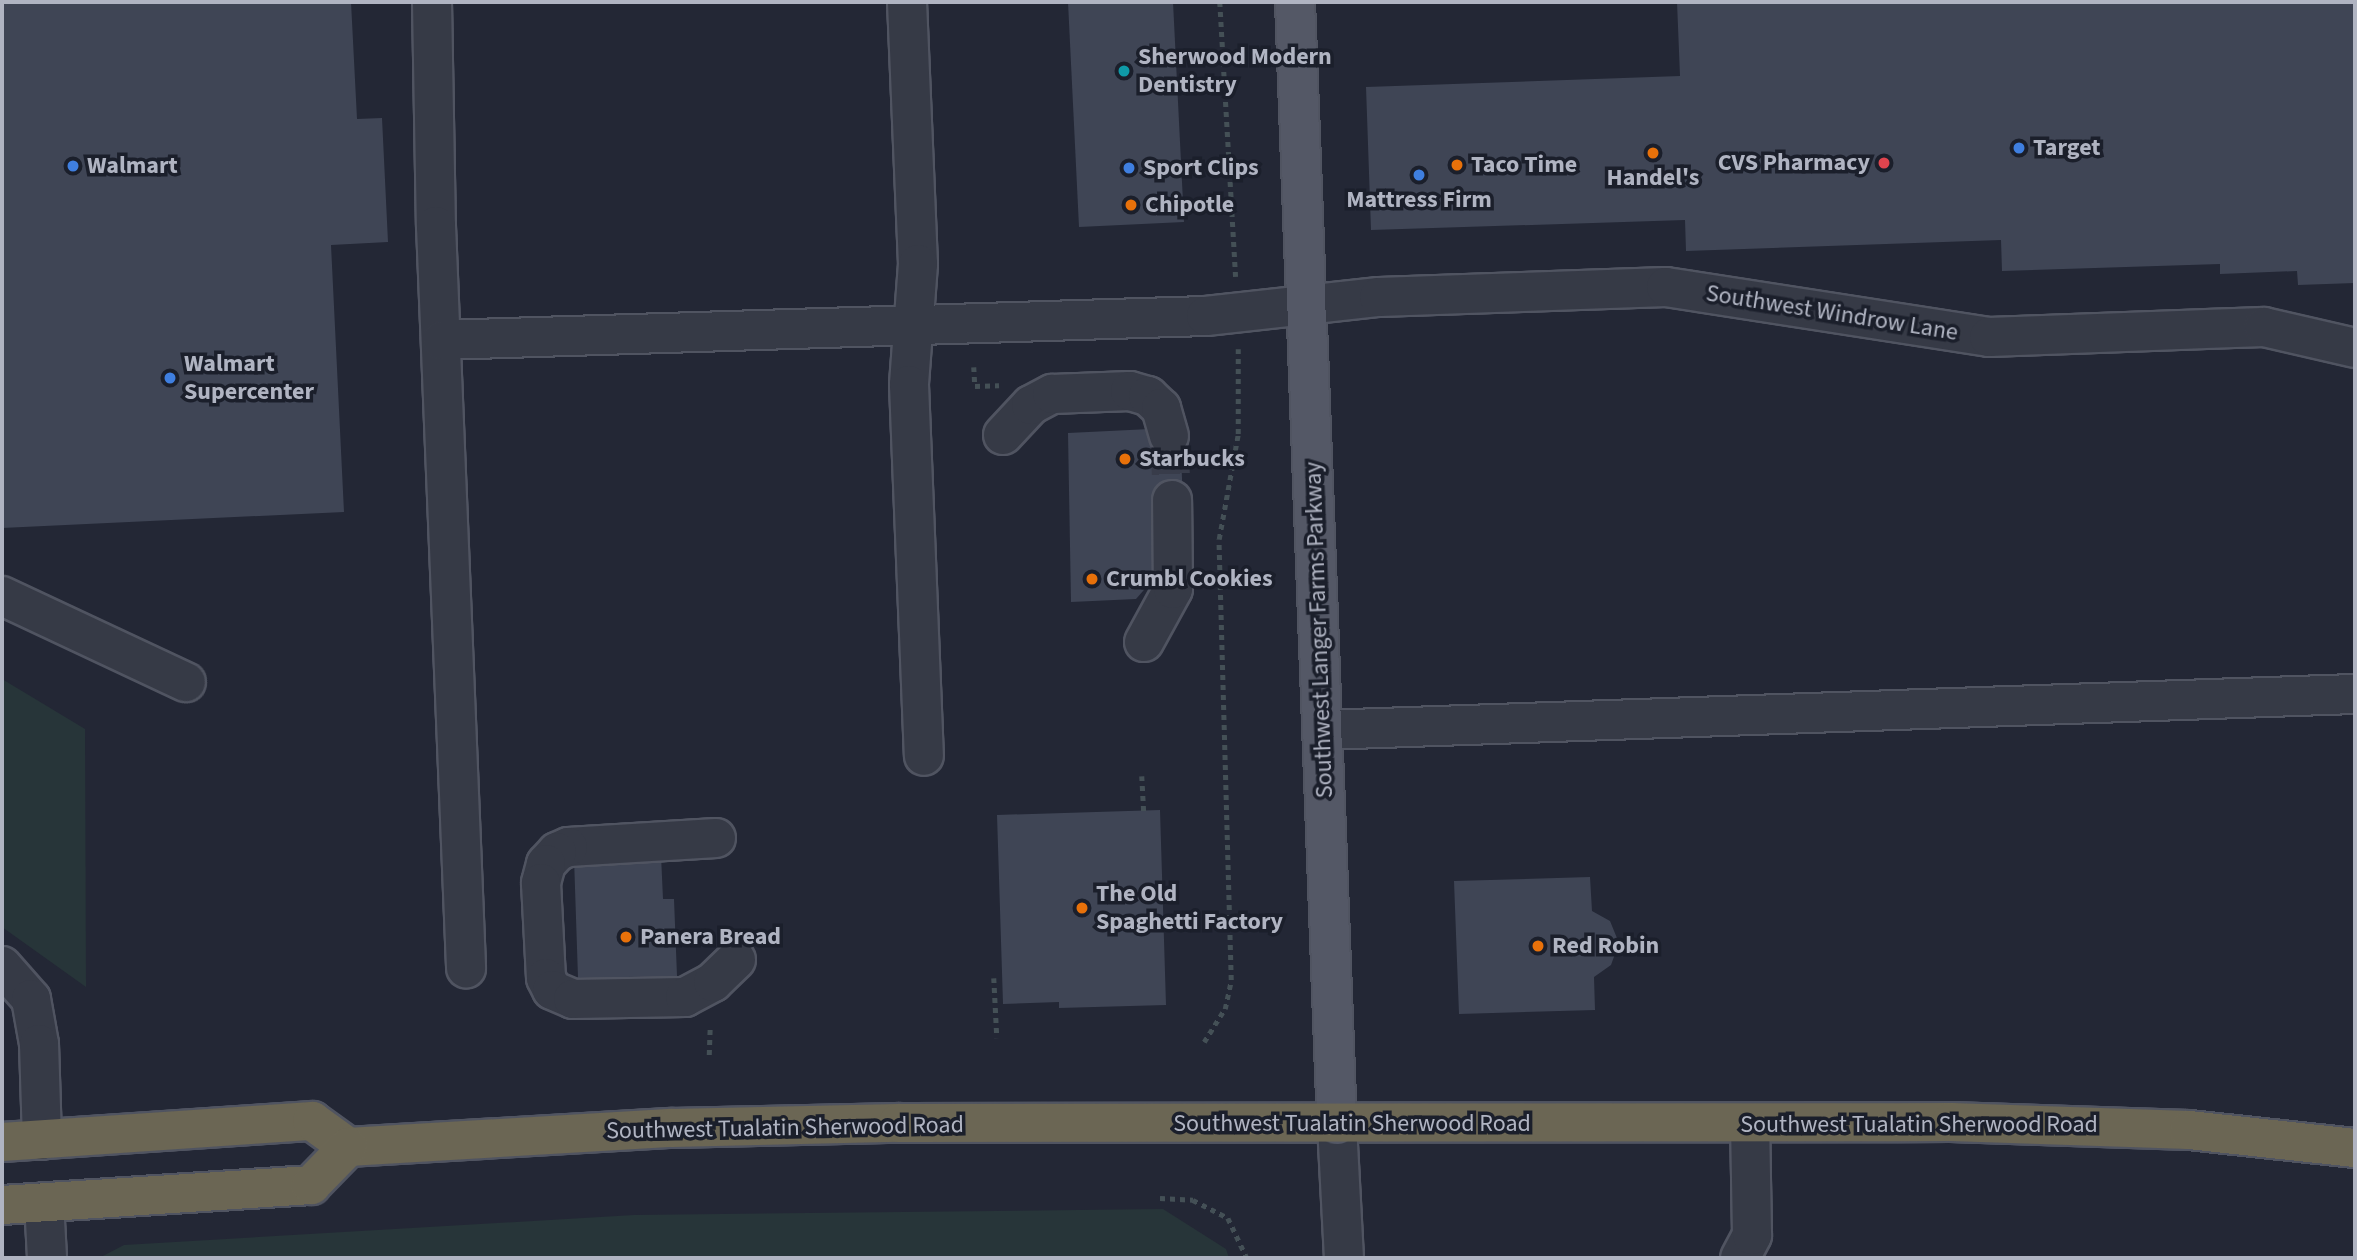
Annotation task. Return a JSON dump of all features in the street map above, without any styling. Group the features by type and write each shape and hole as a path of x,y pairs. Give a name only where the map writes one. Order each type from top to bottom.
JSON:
{"highway":[{"path":"2,1142 312,1121 348,1147 311,1185 2,1205"},
{"name":"Southwest Tualatin Sherwood Road","path":"348,1147 775,1125 1749,1123 2068,1124 2355,1148"}],"main road":[{"name":"Southwest Langer Farms Parkway","path":"1294,2 1337,1125"}],"street":[{"path":"432,2 466,968"},
{"path":"907,2 918,264 909,385 924,756"},
{"name":"Southwest Windrow Lane","path":"442,340 1237,313 1379,297 1666,287 1989,337 2264,327 2355,348"},
{"path":"1003,435 1031,405 1052,394 1130,391 1148,396 1161,408 1169,436"},
{"path":"1144,642 1173,589 1172,500"},
{"path":"2,596 186,682"},
{"path":"1323,730 2355,694"},
{"path":"716,838 568,847 557,852 546,864 541,883 546,978 552,990 573,999 685,997 713,982 736,960"},
{"path":"2,966 31,999 39,1044 42,1140"},
{"path":"1740,1258 1752,1235 1749,1123"},
{"name":"Southwest Langer Farms Parkway","path":"1337,1125 1344,1258"},
{"path":"44,1202 47,1258"}],"path":[{"path":"1204,1042 1225,1009 1233,932 1219,539 1238,434 1237,313 1220,2"},
{"path":"974,367 975,386 1009,385"},
{"path":"1142,776 1144,811"},
{"path":"994,978 997,1038"},
{"path":"709,1055 711,1030"},
{"path":"1160,1198 1193,1200 1228,1218 1247,1258"}],"shaded area":[{"path":"2,679 85,729 86,987 2,927"},
{"path":"1163,1209 1226,1249 1229,1258 99,1258 124,1245 634,1215"}],"building":[{"name":"Walmart Supercenter","path":"2,2 351,2 357,119 382,118 388,242 331,245 344,512 2,528"},
{"path":"1068,2 1173,2 1184,222 1079,227"},
{"name":"Target","path":"1677,2 2355,2 2355,283 2298,285 2297,271 2220,274 2220,264 2002,271 2001,240 1686,251 1685,220 1371,230 1366,87 1680,76"},
{"path":"1150,429 1180,435 1183,500 1157,575 1136,599 1071,602 1068,433"},
{"name":"The Old Spaghetti Factory","path":"1160,810 1166,1005 1059,1008 1059,1002 1003,1004 997,815"},
{"name":"Panera Bread","path":"661,855 663,899 674,899 677,976 578,978 574,858"},
{"name":"Red Robin","path":"1590,877 1592,911 1610,921 1619,943 1611,965 1594,977 1595,1010 1459,1014 1454,881"}],"tunnel":[{"path":"1169,436 1172,500"}],"place":[{"name":"Sherwood Modern Dentistry","path":"1124,71"},
{"name":"Target","path":"2019,148"},
{"name":"Handel's","path":"1653,153"},
{"name":"CVS Pharmacy","path":"1884,163"},
{"name":"Taco Time","path":"1457,165"},
{"name":"Walmart","path":"73,166"},
{"name":"Sport Clips","path":"1129,168"},
{"name":"Mattress Firm","path":"1419,175"},
{"name":"Chipotle","path":"1131,205"},
{"name":"Walmart Supercenter","path":"170,378"},
{"name":"Starbucks","path":"1125,459"},
{"name":"Crumbl Cookies","path":"1092,579"},
{"name":"The Old Spaghetti Factory","path":"1082,908"},
{"name":"Panera Bread","path":"626,937"},
{"name":"Red Robin","path":"1538,946"}]}
